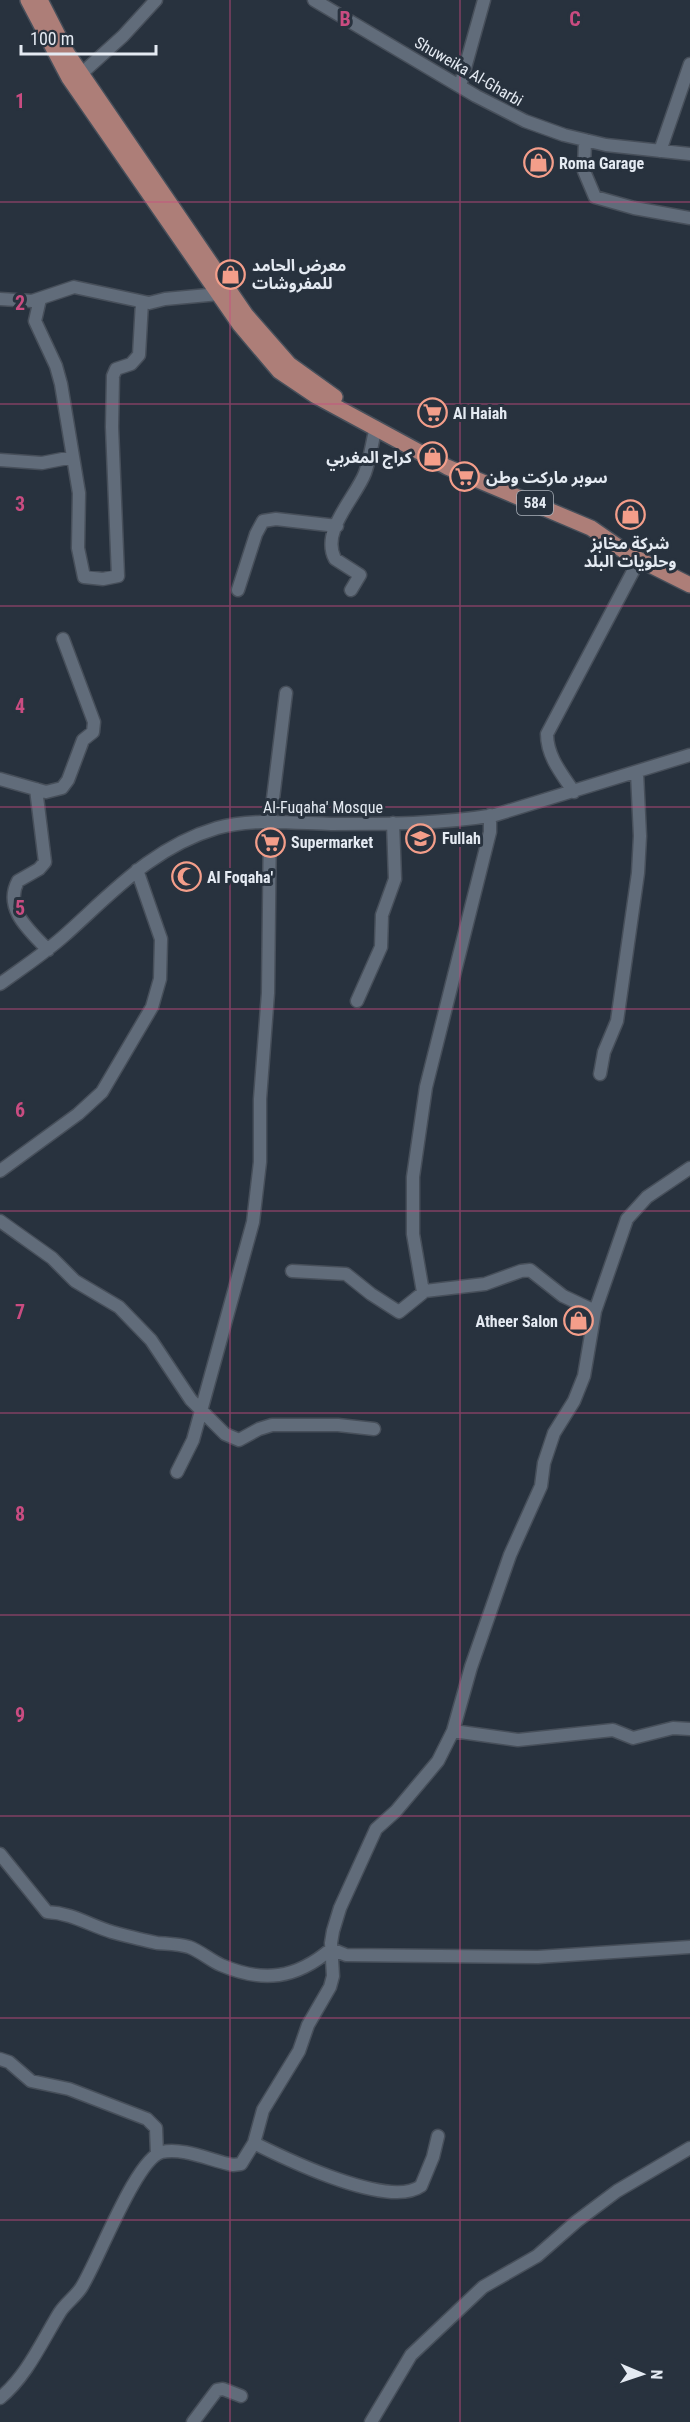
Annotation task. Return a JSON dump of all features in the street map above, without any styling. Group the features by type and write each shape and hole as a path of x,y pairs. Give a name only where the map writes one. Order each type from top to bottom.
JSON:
{"main road":[{"path":"28,0 69,78 250,339 279,371 303,389 376,427"},
{"path":"40,0 52,27 81,74 264,339 289,364 376,427"},
{"name":"584","path":"376,427 447,467 591,528 639,560 690,585"}],"street":[{"path":"81,74 123,36 156,0"},
{"name":"Shuweika Al-Gharbi","path":"314,0 510,114 585,140 690,154"},
{"path":"460,86 484,0"},
{"path":"660,151 690,64"},
{"path":"585,140 584,171 595,197 634,208 690,218"},
{"path":"0,299 40,299 62,289 74,287 142,302 219,294"},
{"path":"40,299 35,321 59,375 79,493 78,548 83,575 85,578 94,580 118,576 112,427 113,376 116,369 131,364 139,355 142,302"},
{"path":"351,590 360,575 340,563 333,555 337,526 365,472 376,427"},
{"path":"0,460 42,463 73,457"},
{"path":"238,590 256,534 263,521 276,519 337,526"},
{"path":"574,792 547,747 547,734 639,560"},
{"path":"0,779 46,792 62,788 68,780 83,740 91,735 95,727 63,639"},
{"path":"177,1472 193,1440 253,1222 260,1162 260,1099 268,993 270,823 286,693"},
{"name":"Al-Fuqaha' Mosque","path":"0,984 48,950 119,883 137,870 186,841 218,828 270,823 393,823 490,815 574,792 690,755"},
{"path":"600,1074 604,1052 617,1021 638,873 640,836 637,773"},
{"path":"36,789 45,862 39,869 18,881 14,902 24,924 48,950"},
{"path":"423,1292 413,1234 412,1176 426,1087 490,832 490,815"},
{"path":"357,1001 381,947 382,915 395,879 393,823"},
{"path":"0,1171 78,1114 102,1092 152,1007 160,979 161,939 137,870"},
{"path":"0,2398 34,2357 62,2310 81,2288 126,2197 158,2154 161,2152 188,2154 233,2165 241,2164 254,2143 262,2110 299,2051 308,2025 330,1987 333,1976 331,1949 333,1930 340,1908 376,1829 396,1811 438,1761 453,1731 502,1575 541,1486 544,1463 554,1433 574,1401 584,1376 595,1311 627,1219 647,1197 690,1168"},
{"path":"0,1221 52,1258 75,1281 119,1307 138,1324 182,1388 225,1434 239,1440 272,1425 338,1425 374,1429"},
{"path":"292,1271 346,1274 371,1294 398,1311 405,1309 423,1292 491,1283 527,1270 538,1274 563,1296 595,1311"},
{"path":"453,1731 518,1740 613,1730 627,1737 641,1737 673,1728 690,1729"},
{"path":"0,1854 47,1912 76,1916 115,1933 190,1948 230,1968 275,1978 307,1965 331,1949"},
{"path":"331,1949 345,1954 538,1957 690,1947"},
{"path":"0,2059 9,2062 31,2081 69,2089 147,2119 156,2128 158,2154"},
{"path":"254,2143 335,2178 399,2192 421,2186 433,2157 438,2136"},
{"path":"371,2422 411,2355 483,2287 537,2256 617,2191 690,2148"},
{"path":"193,2422 217,2390 222,2389 241,2396"}],"place":[{"name":"Roma Garage","path":"538,163"},
{"name":"معرض الحامد للمفروشات","path":"231,274"},
{"name":"Al Haiah","path":"432,413"},
{"name":"كراج المغربي","path":"433,457"},
{"name":"سوبر ماركت وطن","path":"465,477"},
{"name":"شركة مخابز وحلويات البلد","path":"630,515"},
{"name":"Fullah","path":"421,838"},
{"name":"Supermarket","path":"270,842"},
{"name":"Al Foqaha'","path":"186,877"},
{"name":"Atheer Salon","path":"579,1321"}]}
